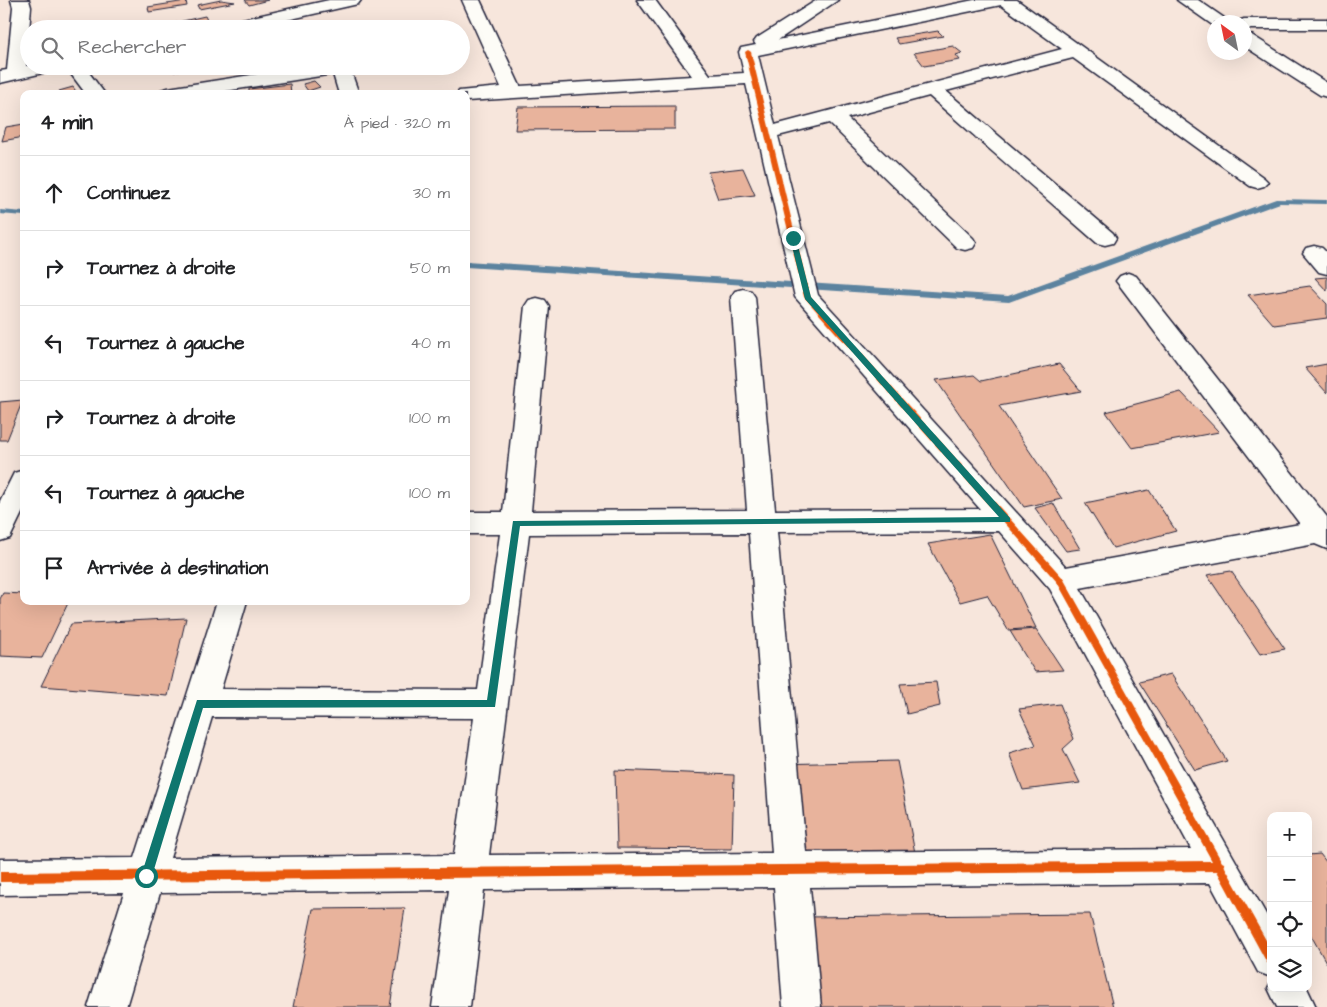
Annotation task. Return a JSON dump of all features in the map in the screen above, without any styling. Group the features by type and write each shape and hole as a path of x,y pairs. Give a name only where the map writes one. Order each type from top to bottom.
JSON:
{"street":[{"path":"8,75 22,7 20,0"},
{"path":"268,20 319,10 352,0"},
{"path":"471,0 513,92"},
{"path":"646,0 705,81"},
{"path":"748,52 829,0"},
{"path":"748,52 999,0"},
{"path":"1006,0 1257,182"},
{"path":"1186,0 1210,15"},
{"path":"1252,24 1327,24"},
{"path":"1252,43 1327,91"},
{"path":"767,133 1077,51"},
{"path":"748,52 807,297 1060,580 1267,952"},
{"path":"81,75 93,90"},
{"path":"193,90 285,75"},
{"path":"343,75 348,90"},
{"path":"470,95 754,78"},
{"path":"933,90 1106,238"},
{"path":"834,116 965,243"},
{"path":"1060,580 1325,533 1128,281"},
{"path":"743,297 802,1007"},
{"path":"451,1007 516,523 537,306"},
{"path":"6,527 20,490"},
{"path":"470,523 1007,520"},
{"path":"107,1007 231,605"},
{"path":"200,703 492,704"},
{"path":"0,877 1221,866"},
{"path":"1289,992 1297,1007"}],"building":[{"path":"221,0 235,2 199,9 197,5"},
{"path":"245,0 268,0 249,5"},
{"path":"186,1 187,6 149,12 148,7"},
{"path":"205,16 207,20 187,20"},
{"path":"938,31 943,36 899,44 895,38"},
{"path":"953,46 962,53 956,55 960,60 924,66 914,53"},
{"path":"314,81 320,87 307,90 303,84"},
{"path":"290,84 291,90 249,90"},
{"path":"73,87 75,90 62,90"},
{"path":"675,106 675,129 515,130 518,107"},
{"path":"20,125 20,138 2,141 6,127"},
{"path":"743,168 755,195 718,199 708,172"},
{"path":"1327,277 1327,291 1315,278"},
{"path":"1310,286 1327,304 1327,318 1274,325 1248,295"},
{"path":"1059,364 1081,391 999,406 1062,499 1024,507 936,380 974,375 981,381"},
{"path":"1327,364 1327,393 1305,368"},
{"path":"1181,392 1219,432 1132,448 1106,412"},
{"path":"20,400 20,408 7,440 0,440 0,402"},
{"path":"1149,490 1176,531 1113,548 1085,503"},
{"path":"1053,503 1080,549 1066,551 1035,508"},
{"path":"990,534 1036,628 1008,630 987,595 960,602 928,544"},
{"path":"1231,571 1285,649 1260,654 1207,575"},
{"path":"3,593 20,594 20,605 67,605 42,658 0,656 0,599"},
{"path":"186,618 168,696 41,686 71,624"},
{"path":"1036,629 1063,670 1035,672 1010,631"},
{"path":"1171,674 1227,761 1195,770 1139,682"},
{"path":"936,682 940,706 907,714 900,684"},
{"path":"1060,704 1074,739 1063,749 1080,783 1023,790 1009,753 1036,745 1019,709"},
{"path":"897,761 916,858 783,865 778,764"},
{"path":"615,770 734,775 732,849 617,848"},
{"path":"1320,854 1327,863 1327,964 1312,937 1312,855"},
{"path":"405,908 390,1007 293,1007 313,909"},
{"path":"1090,914 1113,1007 815,1007 805,917"}],"waterway":[{"path":"470,264 1009,299 1279,201 1327,202"},
{"path":"0,212 20,214"}],"cycle path":[{"path":"748,52 807,297 1060,580 1267,952"},
{"path":"0,877 1221,866"}],"route":[{"path":"146,876 200,703 492,704 516,523 1007,520 807,297 793,238"}]}
